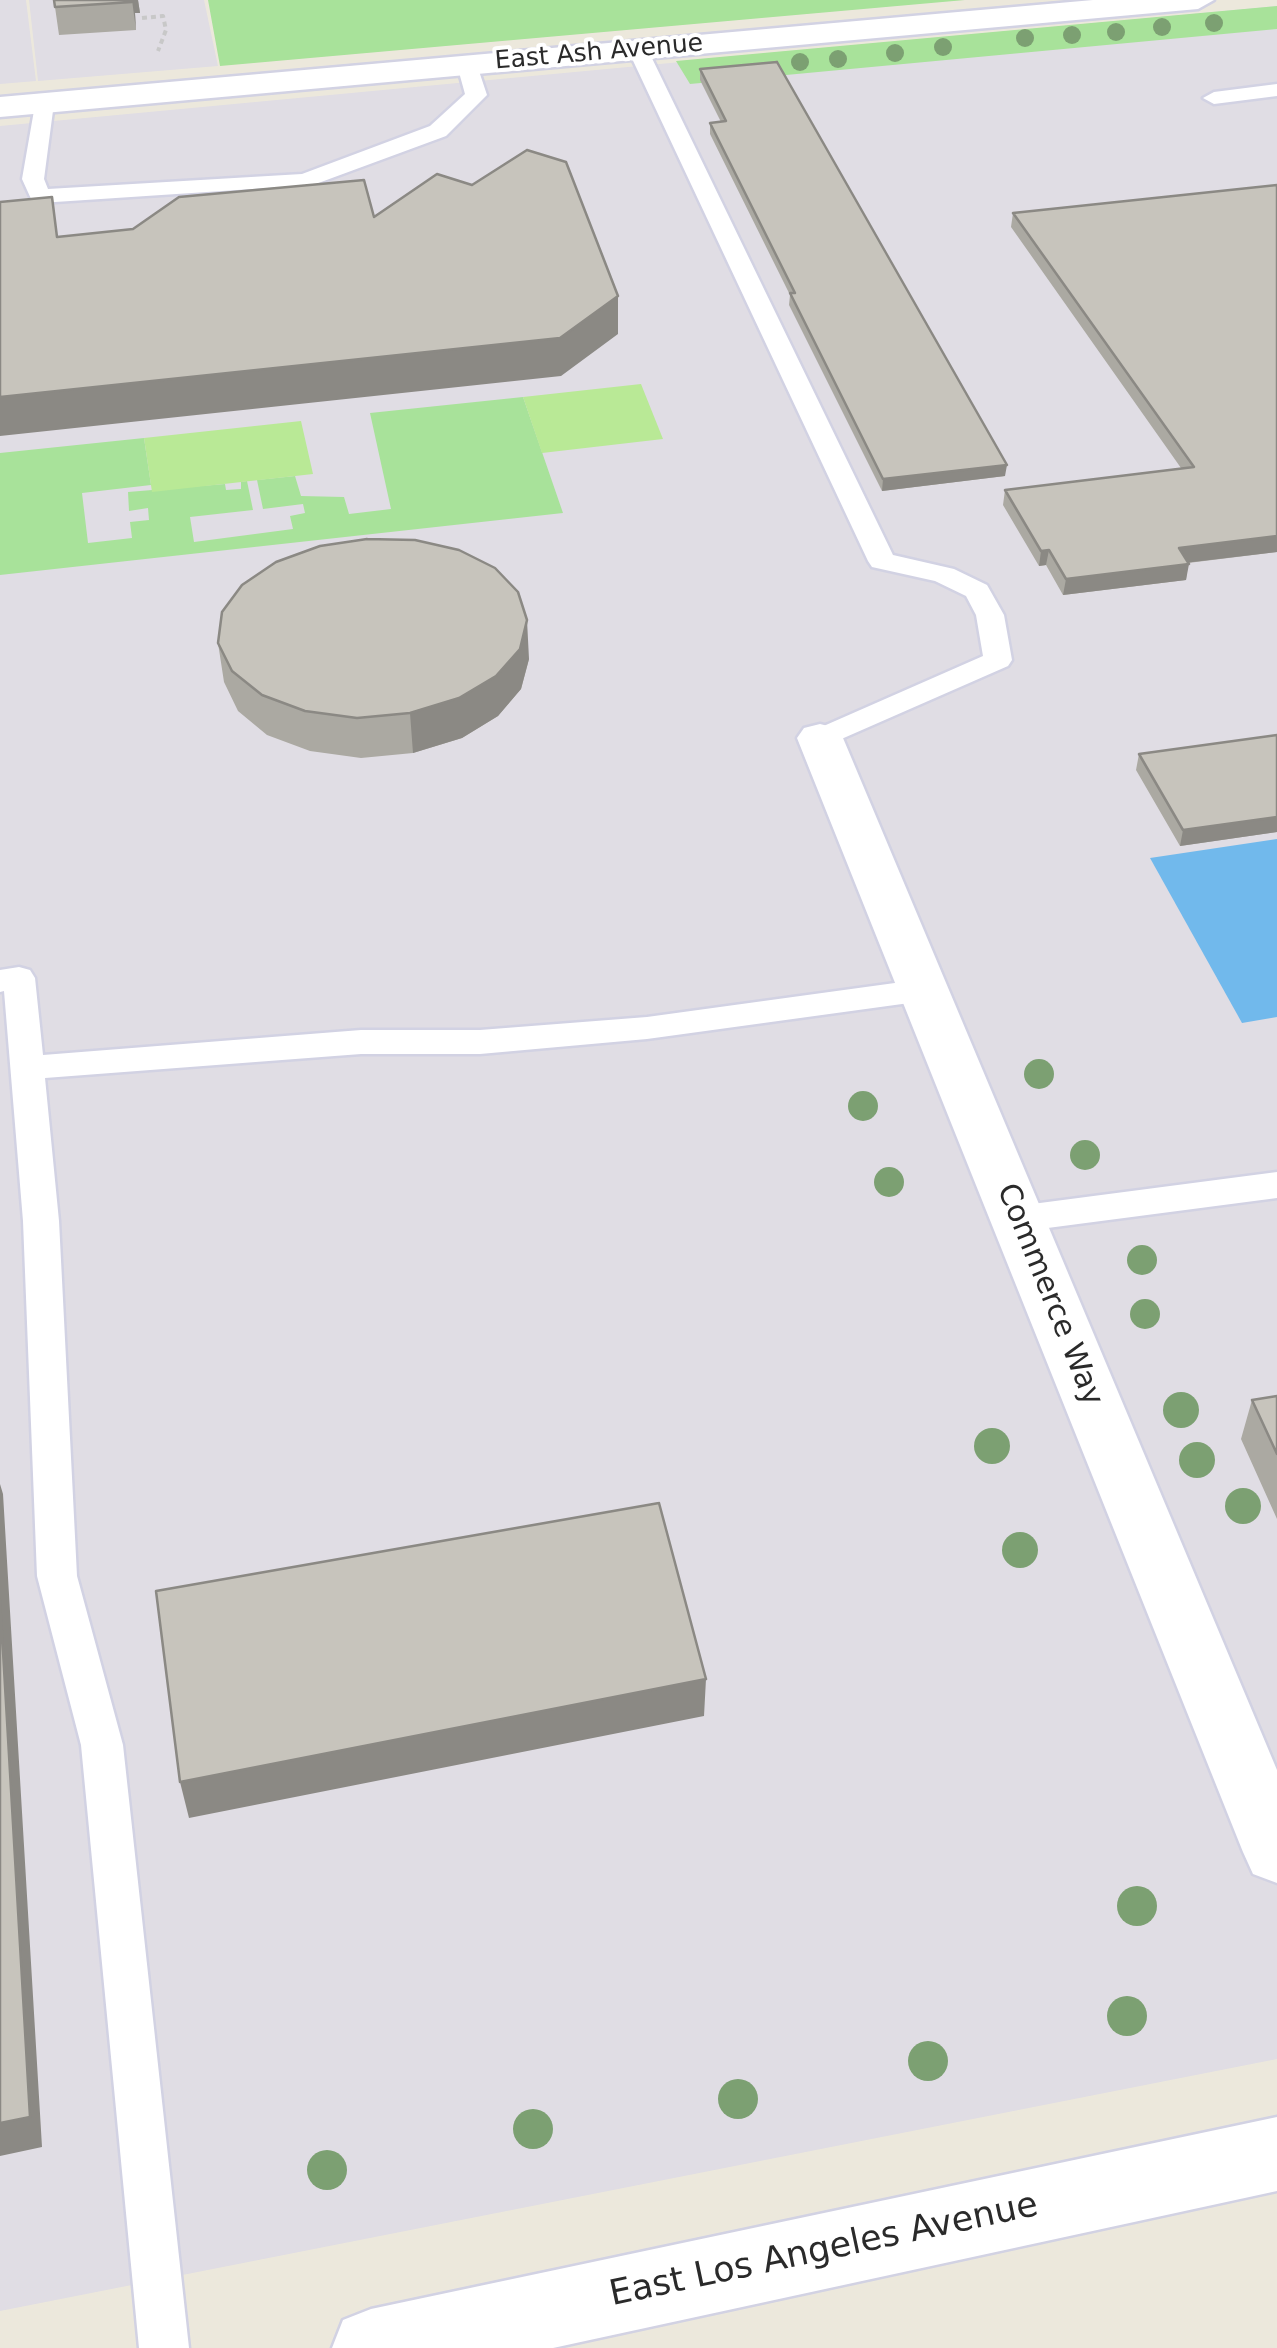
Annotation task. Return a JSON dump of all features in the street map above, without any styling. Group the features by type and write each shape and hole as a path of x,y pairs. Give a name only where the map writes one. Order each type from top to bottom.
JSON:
{"street":[{"name":"East Ash Avenue","path":"0,107 1198,0"},
{"name":"Commerce Way","path":"820,738 1277,1852"},
{"name":"East Los Angeles Avenue","path":"371,2348 1277,2154"}],"lane":[{"path":"638,50 882,561 944,575 978,591 990,615 998,660 820,738"},
{"path":"42,103 33,180 40,196 305,180 438,131 476,95 467,65"},
{"path":"1214,98 1277,90"},
{"path":"0,981 20,978 41,1221 57,1576 102,1745 164,2348"},
{"path":"27,1068 361,1042 480,1042 646,1028 924,990"},
{"path":"1018,1219 1277,1185"}],"path":[{"path":"142,18 163,16 166,30 158,48 160,58"}],"shaded area":[{"path":"0,0 26,0 36,81 0,84"},
{"path":"29,0 204,0 218,66 38,81"},
{"path":"1277,6 1277,2059 0,2311 0,126"}],"green space":[{"path":"208,0 965,0 220,66"},
{"path":"1277,6 1277,29 690,84 676,61"},
{"path":"641,384 663,439 542,453 523,397"},
{"path":"523,397 563,513 0,575 0,453 144,438 151,485 82,493 88,543 132,538 130,522 149,520 148,508 129,511 128,492 225,484 226,490 241,489 241,482 247,481 253,510 190,517 194,542 293,529 290,516 305,513 303,504 263,509 257,480 295,476 301,496 344,497 349,514 391,509 370,413"},
{"path":"301,421 313,474 152,492 144,438"}],"water":[{"path":"1277,839 1277,1017 1242,1023 1150,858"}],"building":[{"path":"54,0 132,0 132,2 55,7"},
{"path":"777,62 1007,465 883,479 710,123 726,121 700,69"},
{"path":"527,150 566,162 618,296 560,338 0,397 0,202 52,197 57,237 133,229 179,197 364,180 374,217 437,174 472,185"},
{"path":"1277,185 1277,536 1179,548 1189,564 1066,579 1049,550 1041,551 1005,490 1194,467 1013,213"},
{"path":"367,539 415,540 459,550 495,568 518,592 527,620 520,649 496,676 459,698 410,713 357,718 305,711 262,695 232,671 218,643 222,612 242,585 276,562 320,546"},
{"path":"1277,735 1277,817 1183,830 1139,754"},
{"path":"1277,1396 1277,1454 1252,1400"},
{"path":"659,1503 706,1679 180,1782 156,1591"},
{"path":"0,1600 30,2117 0,2123"}]}
